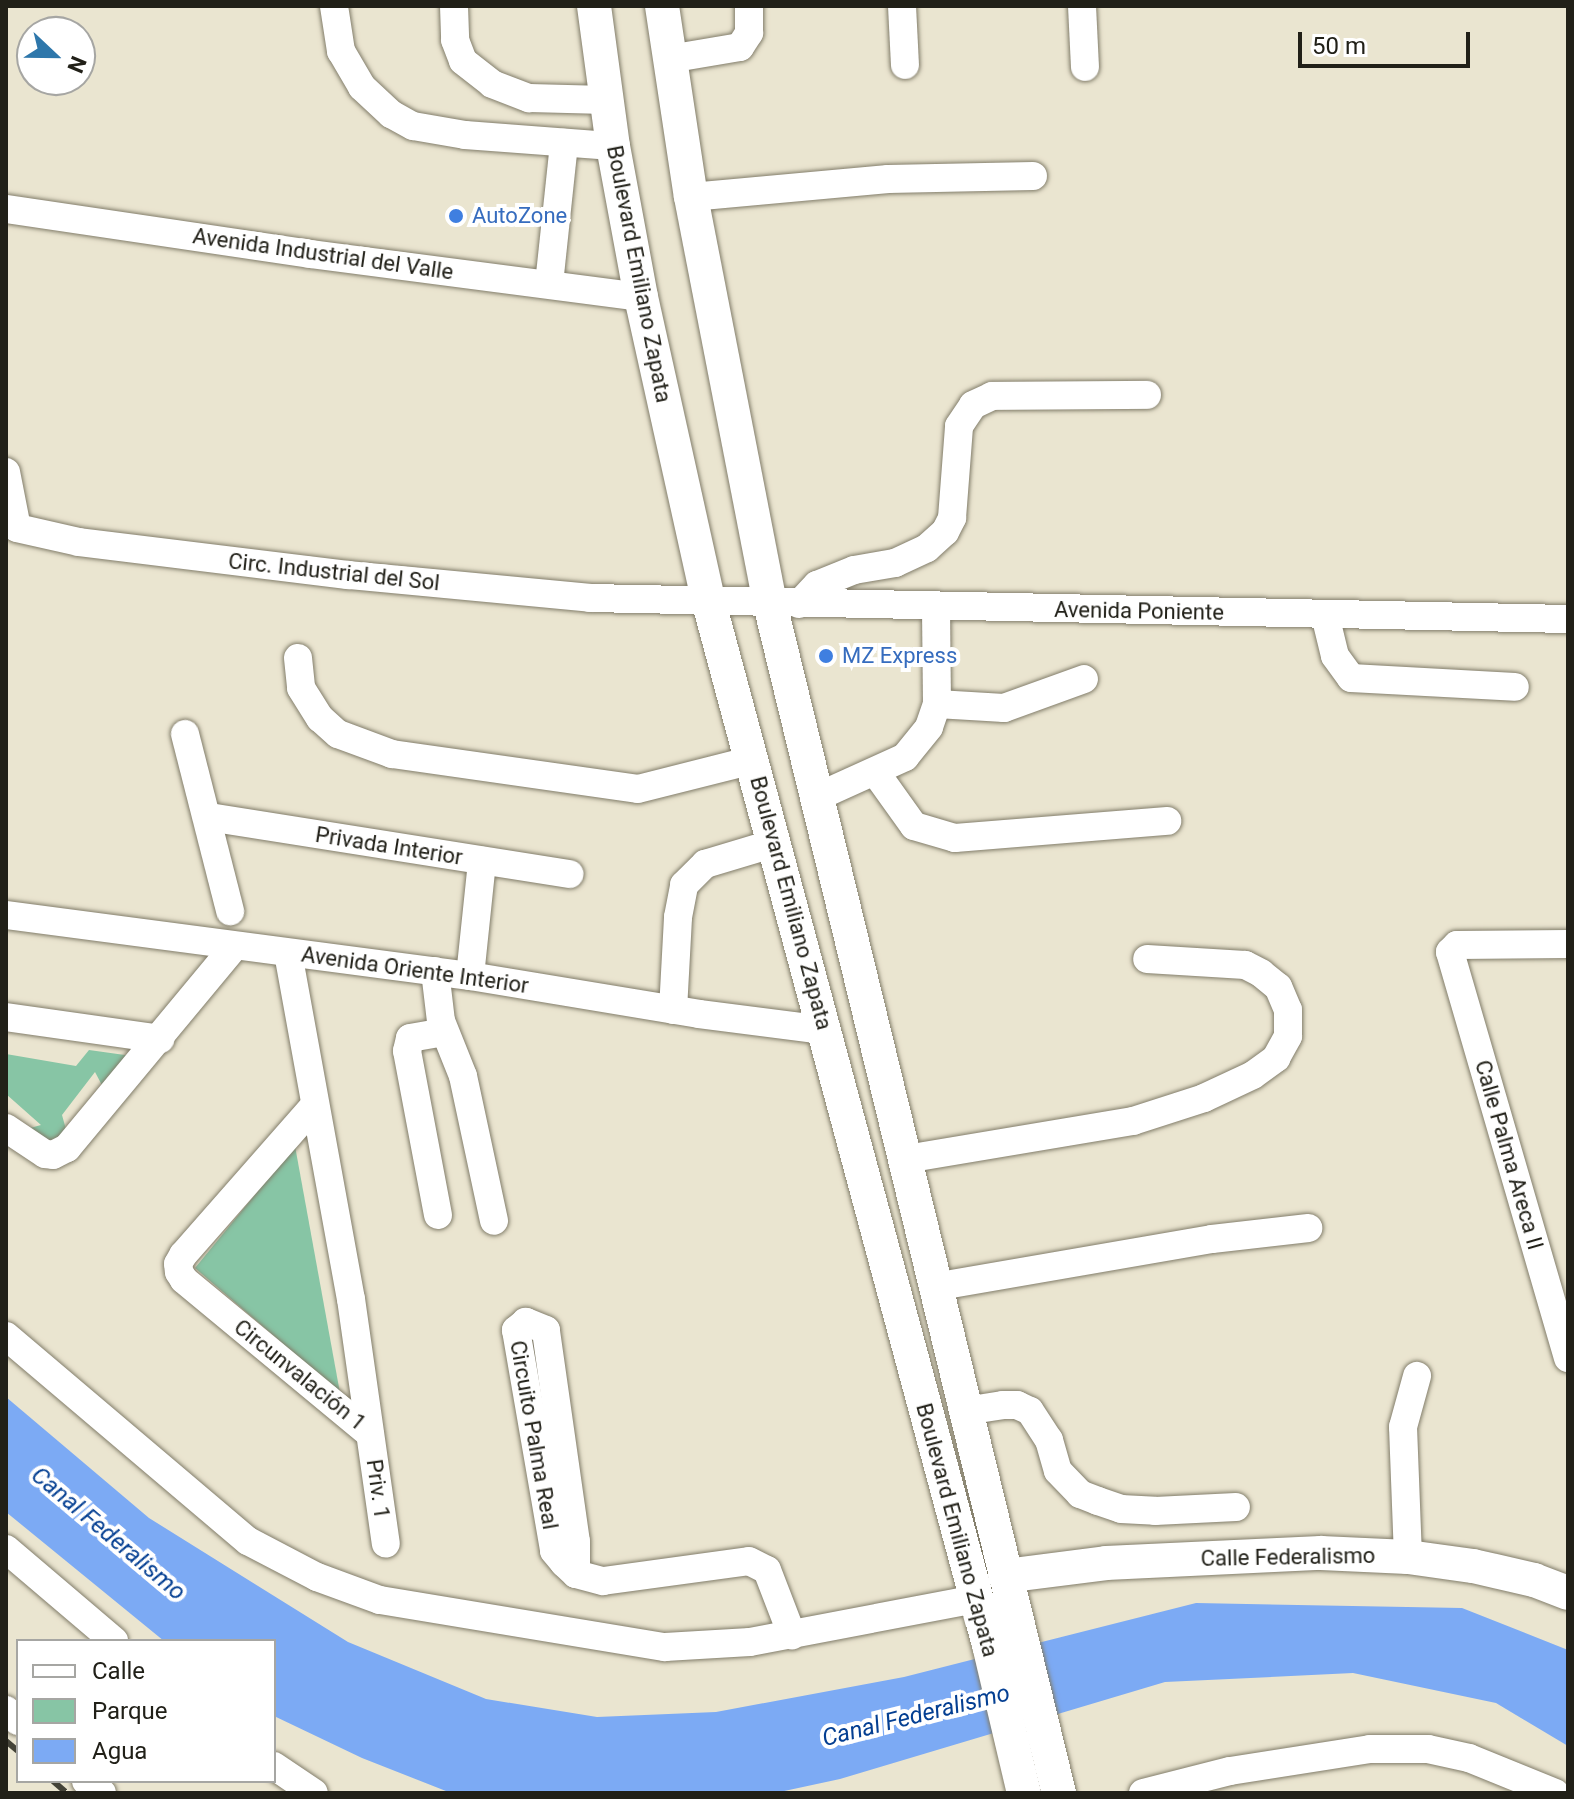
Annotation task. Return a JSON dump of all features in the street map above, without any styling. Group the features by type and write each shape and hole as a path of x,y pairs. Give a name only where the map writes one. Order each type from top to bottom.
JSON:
{"main road":[{"name":"Boulevard Emiliano Zapata","path":"594,6 613,146 641,297 709,603 989,1645 1020,1777"},
{"name":"Boulevard Emiliano Zapata","path":"662,6 691,197 785,604 817,797 1059,1793"},
{"name":"Calle Federalismo","path":"1005,1576 1066,1567 1321,1553 1408,1557 1534,1580 1568,1593"}],"street":[{"path":"334,6 341,51 362,87 391,114 413,126 613,146"},
{"path":"454,6 455,40 463,61 492,84 529,98 606,100"},
{"path":"669,59 740,47 749,33 749,6"},
{"path":"902,6 905,65"},
{"path":"1082,6 1085,67"},
{"path":"549,284 564,143"},
{"path":"691,197 888,179 1033,176"},
{"name":"Avenida Industrial del Valle","path":"6,209 310,254 641,297"},
{"path":"785,604 817,585 854,570 895,563 927,548 945,532 952,518 959,426 973,405 992,396 1147,395"},
{"name":"Circ. Industrial del Sol","path":"6,472 12,537 79,542 348,575 590,598 709,603"},
{"name":"Avenida Poniente","path":"709,603 1568,619"},
{"path":"817,797 876,773 905,757 929,727 937,704 936,607"},
{"path":"1325,615 1335,656 1351,678 1515,687"},
{"path":"298,658 301,688 320,718 338,734 392,754 638,789 753,760"},
{"path":"937,704 1004,708 1084,679"},
{"path":"185,734 209,817 230,911"},
{"path":"876,773 914,826 955,838 1167,821"},
{"name":"Privada Interior","path":"209,817 570,874"},
{"path":"673,1010 678,917 684,885 705,864 775,843"},
{"path":"470,976 482,861"},
{"name":"Avenida Oriente Interior","path":"6,915 435,971 673,1010 824,1030"},
{"name":"Calle Palma Areca II","path":"1568,944 1457,945 1450,952 1568,1358"},
{"path":"6,1128 40,1152 60,1153 74,1142 234,947"},
{"name":"Circunvalación 1","path":"288,953 351,1299 370,1434"},
{"path":"906,1159 1133,1121 1204,1098 1253,1075 1276,1058 1288,1036 1288,1010 1278,987 1261,973 1245,965 1147,959"},
{"path":"435,971 444,1032 463,1076 494,1221"},
{"path":"6,1017 160,1039"},
{"path":"438,1215 407,1051 410,1038 444,1032"},
{"name":"Circunvalación 1","path":"314,1106 183,1255 178,1264 179,1272 184,1280 370,1434"},
{"path":"934,1287 1212,1239 1308,1228"},
{"path":"6,1336 248,1541 317,1577 380,1600 665,1647 750,1642 976,1599"},
{"path":"1408,1557 1403,1427 1417,1376"},
{"path":"965,1411 1017,1405 1030,1411 1049,1440 1058,1471 1080,1494 1098,1501 1121,1509 1155,1511 1236,1507"},
{"name":"Priv. 1","path":"370,1434 386,1544"},
{"name":"Circuito Palma Real","path":"547,1442 576,1542 576,1574 603,1581 624,1580 749,1561 767,1570 792,1635"},
{"path":"6,1549 112,1639"},
{"path":"1143,1793 1230,1771 1370,1749 1428,1749 1469,1758 1555,1793"},
{"path":"276,1768 301,1790"}],"green space":[{"path":"89,1050 132,1056 104,1089 95,1072 62,1115 67,1133 52,1153 23,1130 41,1125 6,1094 6,1054 76,1066"},
{"path":"295,1146 340,1393 195,1268"}],"water":[{"name":"Canal Federalismo","path":"6,1397 149,1518 348,1642 486,1699 597,1717 716,1712 904,1677 1196,1603 1462,1608 1568,1650 1568,1746 1496,1703 1353,1673 1165,1682 840,1779 775,1793 451,1793 362,1758 276,1717 276,1639 162,1639 6,1512"}],"railway":[{"path":"6,1741 16,1749"},
{"path":"55,1783 67,1793"}],"place":[{"name":"AutoZone","path":"456,216"},
{"name":"MZ Express","path":"826,656"}]}
